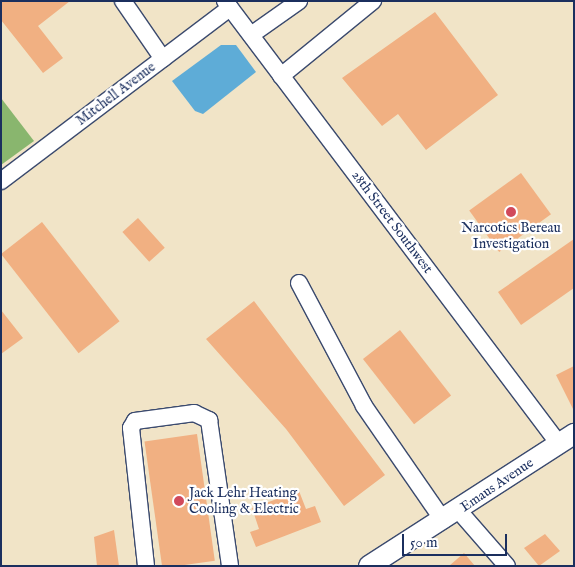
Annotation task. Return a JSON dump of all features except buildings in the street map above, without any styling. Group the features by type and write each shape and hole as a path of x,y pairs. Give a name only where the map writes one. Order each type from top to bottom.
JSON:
{"main road":[{"name":"Emaus Avenue","path":"369,566 451,515 566,439"}],"street":[{"path":"123,1 163,59"},
{"path":"251,35 299,1"},
{"path":"282,76 373,1"},
{"name":"Mitchell Avenue","path":"1,181 163,59 228,5"},
{"name":"28th Street Southwest","path":"228,5 566,439"},
{"path":"299,283 364,406 451,515 507,566"},
{"path":"146,566 130,428 135,421 194,413 209,420 230,566"}],"green space":[{"path":"1,98 34,141 1,165"}],"water":[{"path":"221,45 236,45 256,72 203,114 195,111 172,81"}],"place":[{"name":"Narcotics Bereau Investigation","path":"511,212"},
{"name":"Jack Lehr Heating Cooling & Electric","path":"179,501"}]}
